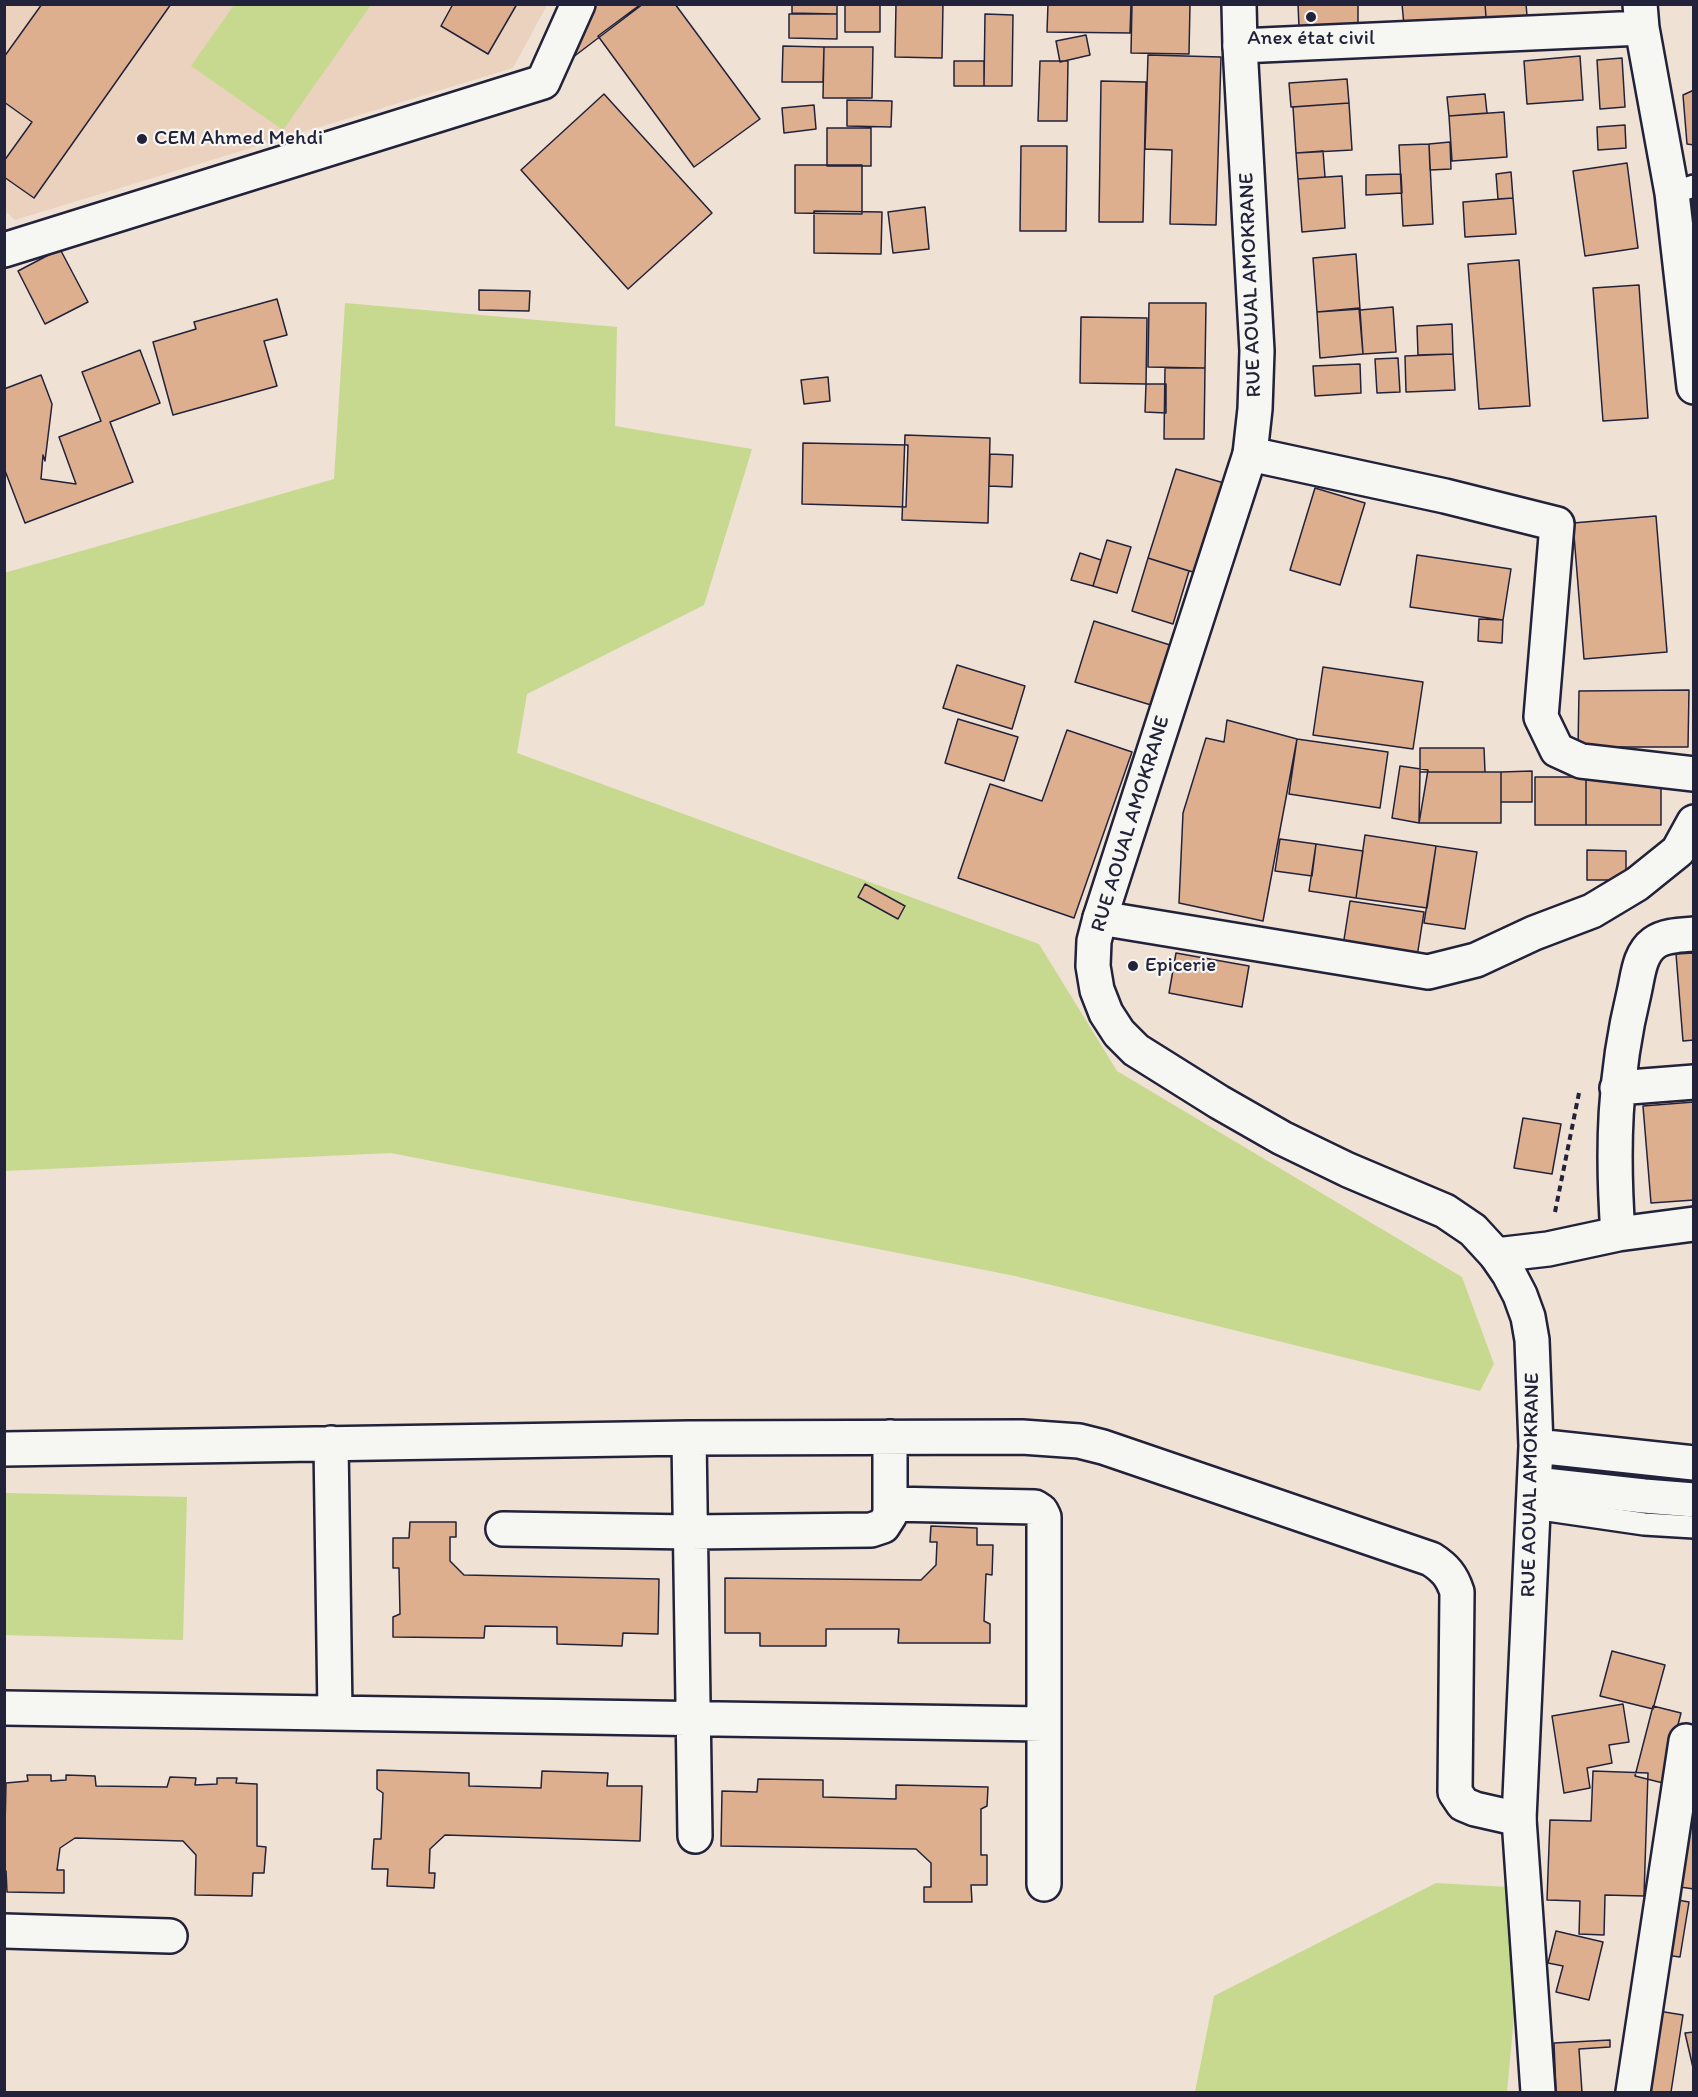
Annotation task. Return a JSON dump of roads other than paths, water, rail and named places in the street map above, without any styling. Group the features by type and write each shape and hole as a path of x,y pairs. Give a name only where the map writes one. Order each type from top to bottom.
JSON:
{"street":[{"path":"4,250 543,82 578,4"},
{"name":"RUE AOUAL AMOKRANE","path":"1239,4 1257,351 1255,409 1250,454 1100,918 1094,941 1093,966 1097,990 1106,1013 1119,1033 1136,1050 1282,1138 1348,1170 1445,1211 1473,1230 1496,1255 1520,1295 1532,1340 1536,1446 1519,1819 1538,2092"},
{"path":"1240,46 1641,16 1683,189 1694,387"},
{"path":"1250,454 1445,496 1557,524 1541,717 1557,750 1581,762 1694,774"},
{"path":"1100,918 1428,972 1476,960 1534,933 1592,911 1637,884 1678,851 1694,822"},
{"path":"1618,1234 1614,1140 1617,1088 1623,1036 1642,959 1654,943 1662,938 1694,934"},
{"path":"1617,1088 1694,1082"},
{"path":"1496,1255 1548,1249 1618,1234 1694,1224"},
{"path":"503,1529 691,1532 871,1530 883,1526 890,1515 890,1437"},
{"path":"4,1449 689,1438 1022,1437 1079,1442 1128,1455 1431,1559 1441,1565 1454,1581 1457,1592 1455,1792 1463,1804 1519,1819"},
{"path":"689,1438 695,1836"},
{"path":"331,1443 335,1713"},
{"path":"1536,1446 1694,1463"},
{"path":"1535,1496 1644,1496 1694,1500"},
{"path":"890,1504 1035,1508 1041,1511 1044,1517 1044,1884"},
{"path":"4,1708 1043,1724"},
{"path":"1633,2092 1686,1741"},
{"path":"4,1931 170,1936"}],"lane":[{"path":"1535,1496 1644,1524 1694,1527"}],"place":[{"name":"Anex état civil","path":"1311,17"},
{"name":"CEM Ahmed Mehdi","path":"142,139"},
{"name":"Epicerie","path":"1133,966"}]}
